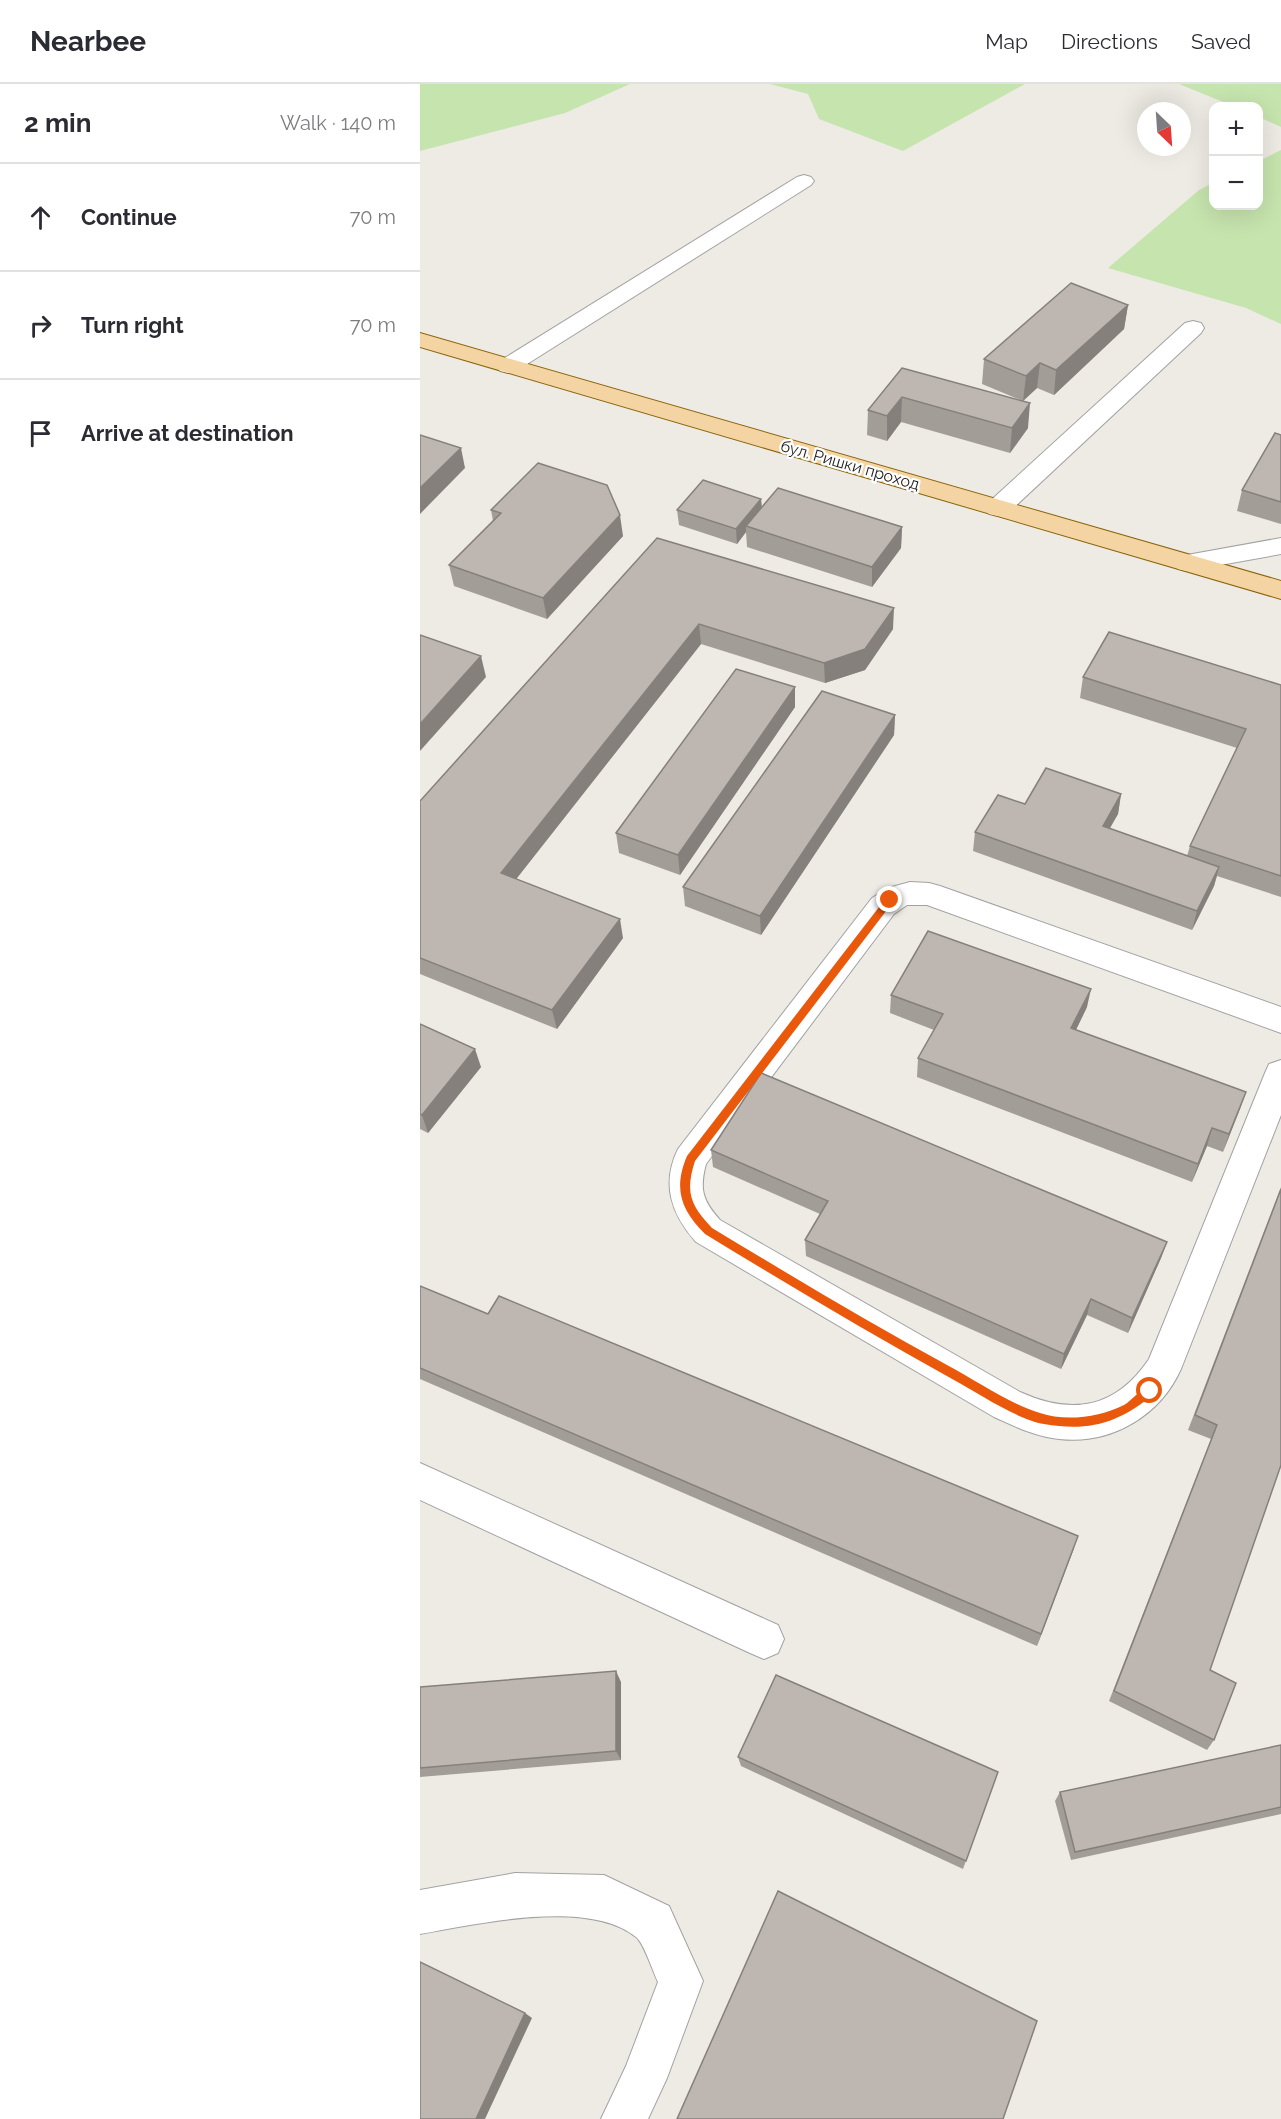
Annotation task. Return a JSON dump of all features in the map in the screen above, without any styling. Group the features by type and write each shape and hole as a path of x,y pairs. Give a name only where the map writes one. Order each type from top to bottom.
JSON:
{"main road":[{"name":"бул. Ришки проход","path":"420,340 1281,590"}],"lane":[{"path":"508,366 804,181"},
{"path":"998,508 1193,328"},
{"path":"1187,562 1281,546"},
{"path":"1281,1020 929,894 898,895 883,906 690,1159 684,1180 686,1200 694,1216 708,1231 868,1327 1011,1406 1041,1419 1073,1423 1105,1419 1130,1407 1150,1391 1163,1369 1281,1073"},
{"path":"420,1481 764,1639"},
{"path":"420,1912 514,1895 604,1897 653,1922 681,1981 644,2078 624,2119"}],"green space":[{"path":"420,84 630,84 565,113 420,151"},
{"path":"770,84 1025,84 903,151 819,119 808,94"},
{"path":"1179,84 1281,84 1281,127 1263,119 1263,102 1223,102"},
{"path":"1281,150 1281,324 1246,308 1108,268 1199,190 1209,185 1209,210 1263,210 1263,159"}],"building":[{"path":"1071,283 1128,305 1056,370 1040,363 1026,376 984,359"},
{"path":"902,368 1030,403 1012,428 902,397 887,416 868,410"},
{"path":"1275,433 1281,435 1281,502 1242,490"},
{"path":"420,435 461,448 420,488"},
{"path":"538,463 607,485 620,515 543,598 449,565 501,513 491,510"},
{"path":"703,480 761,499 736,529 677,510"},
{"path":"778,488 902,527 872,567 746,526"},
{"path":"657,538 894,608 865,649 824,663 699,624 501,873 620,919 552,1010 420,958 420,801"},
{"path":"1109,632 1281,685 1281,876 1190,846 1246,729 1083,677"},
{"path":"420,635 481,656 420,724"},
{"path":"736,669 795,687 678,855 616,833"},
{"path":"822,691 895,715 760,916 683,887"},
{"path":"1046,768 1121,794 1103,826 1219,867 1197,911 975,832 998,795 1025,804"},
{"path":"928,931 1091,989 1071,1028 1246,1092 1229,1134 1212,1128 1198,1164 918,1058 943,1014 891,995"},
{"path":"420,1024 475,1049 422,1115 420,1114"},
{"path":"761,1073 1167,1242 1132,1318 1091,1299 1064,1354 805,1240 828,1201 711,1150"},
{"path":"1281,1189 1281,1465 1210,1670 1236,1683 1214,1740 1114,1691 1217,1425 1195,1415"},
{"path":"420,1286 488,1314 499,1296 1078,1536 1041,1634 420,1368"},
{"path":"616,1671 616,1751 420,1768 420,1687"},
{"path":"776,1675 998,1772 966,1861 738,1757"},
{"path":"1281,1745 1281,1807 1075,1852 1060,1792"},
{"path":"778,1891 1037,2021 1003,2119 677,2119"},
{"path":"420,1962 525,2013 476,2119 420,2119"}],"route":[{"path":"890,900 883,906 690,1159 684,1180 686,1200 694,1216 708,1231 868,1327 1011,1406 1041,1419 1073,1423 1105,1419 1130,1407 1150,1391"}]}
